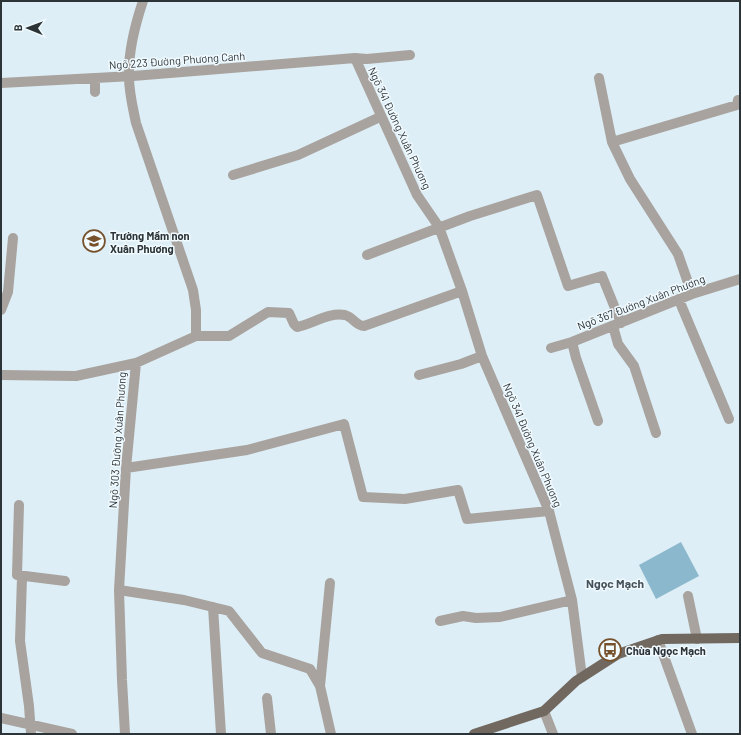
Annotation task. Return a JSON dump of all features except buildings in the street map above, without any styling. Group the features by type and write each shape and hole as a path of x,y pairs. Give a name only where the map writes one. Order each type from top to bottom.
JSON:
{"main road":[{"path":"474,734 544,711 576,681 618,654 662,639 740,638"}],"street":[{"path":"143,1 132,42 129,76 130,96 136,123 193,290 196,310 196,336"},
{"name":"Ngõ 223 Đường Phương Canh","path":"1,83 129,76 410,55"},
{"name":"Ngõ 341 Đường Xuân Phương","path":"354,58 417,195 439,228 462,290 482,356 548,511 572,600 582,677"},
{"path":"95,78 95,92"},
{"path":"600,78 612,142 630,179 678,254 692,294"},
{"path":"612,142 736,105 738,100"},
{"path":"233,175 298,155 380,117"},
{"path":"367,255 470,216 537,195 568,286 602,276 617,325 618,344 634,366 656,433"},
{"path":"1,310 3,298 8,292 13,238"},
{"name":"Ngõ 367 Đường Xuân Phương","path":"551,348 572,342 617,325 692,294 740,279"},
{"name":"Ngõ 303 Đường Xuân Phương","path":"125,734 119,590 126,468 136,363 196,336 229,336 270,312 288,313 297,327 336,315 346,316 359,325 364,326 462,290"},
{"path":"679,300 729,419"},
{"path":"572,342 576,358 598,421"},
{"path":"419,375 461,364 482,356"},
{"path":"1,375 76,376 136,363"},
{"path":"126,468 247,450 344,424 363,497 405,499 458,490 467,519 548,511"},
{"path":"19,505 17,575 65,581"},
{"path":"22,576 20,641 31,729"},
{"path":"320,686 330,582"},
{"path":"119,590 184,600 229,611 262,653 310,669 320,686 331,734"},
{"path":"688,596 697,639"},
{"path":"440,621 463,616 476,618 500,617 572,600"},
{"path":"213,607 221,734"},
{"path":"658,640 692,734"},
{"path":"267,698 271,734"},
{"path":"544,711 553,734"},
{"path":"1,718 31,729 72,734"}],"place":[{"name":"Trường Mầm non Xuân Phương","path":"94,241"},
{"name":"Chùa Ngọc Mạch","path":"610,650"}],"district":[{"name":"Ngọc Mạch","path":"615,583"}]}
